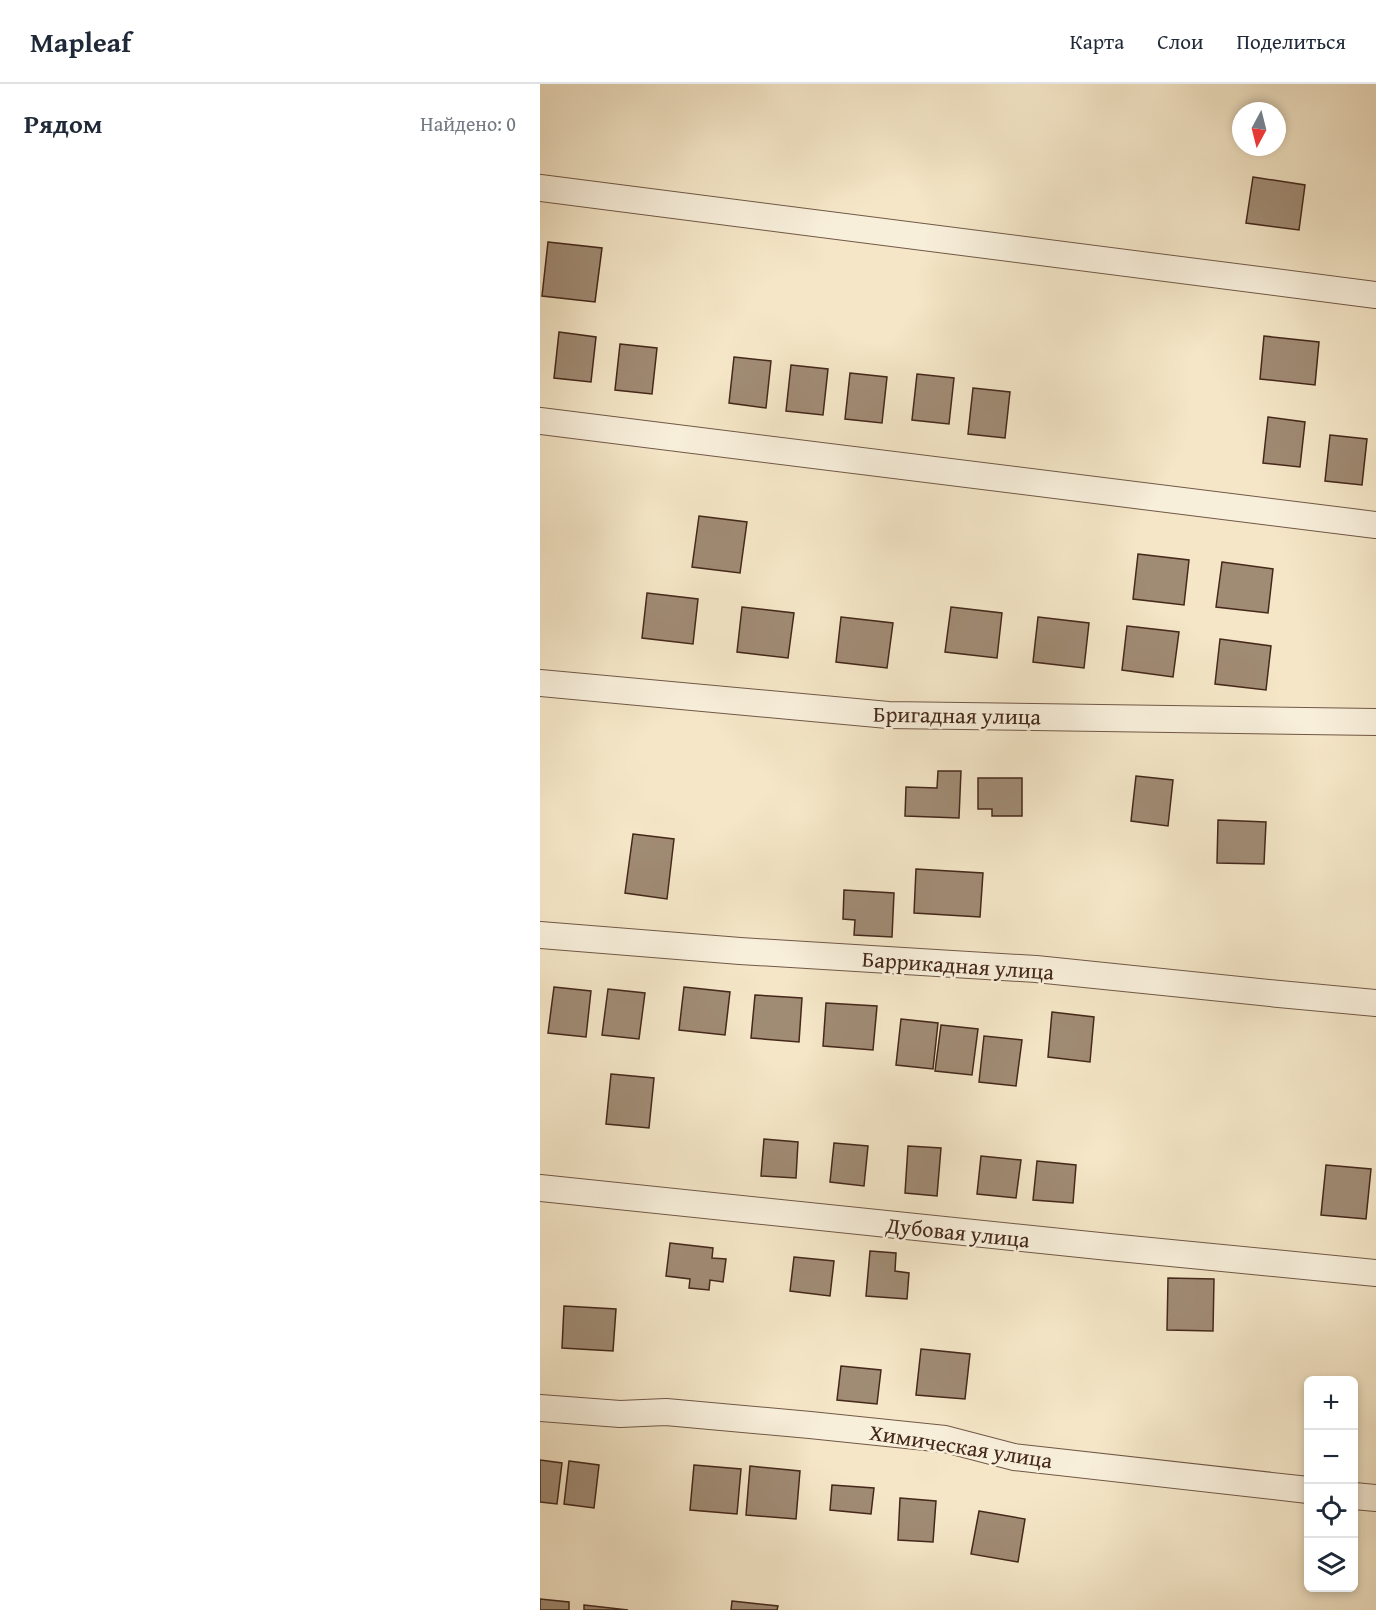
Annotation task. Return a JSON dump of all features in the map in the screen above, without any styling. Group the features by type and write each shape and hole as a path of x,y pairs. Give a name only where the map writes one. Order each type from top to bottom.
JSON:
{"street":[{"path":"540,188 1376,295"},
{"path":"540,421 1376,525"},
{"name":"Бригадная улица","path":"540,683 888,716 1376,722"},
{"name":"Баррикадная улица","path":"540,935 740,951 1036,969 1376,1003"},
{"name":"Дубовая улица","path":"540,1188 1376,1273"},
{"name":"Химическая улица","path":"540,1408 620,1414 666,1412 855,1429 945,1439 1014,1457 1304,1490"},
{"path":"1358,1496 1376,1498"}],"building":[{"path":"1253,177 1305,185 1299,230 1246,223"},
{"path":"548,242 602,248 595,302 542,296"},
{"path":"559,332 596,337 591,382 554,378"},
{"path":"1264,336 1319,342 1315,385 1260,379"},
{"path":"620,344 657,348 652,394 615,390"},
{"path":"734,357 771,361 766,408 729,403"},
{"path":"791,365 828,369 823,415 786,411"},
{"path":"850,373 887,377 882,423 845,419"},
{"path":"917,374 954,378 949,424 912,420"},
{"path":"973,388 1010,392 1005,438 968,434"},
{"path":"1268,417 1305,422 1300,467 1263,463"},
{"path":"1330,435 1367,439 1362,485 1325,481"},
{"path":"699,516 747,522 740,573 692,567"},
{"path":"1138,554 1189,560 1184,605 1133,599"},
{"path":"1222,562 1273,569 1268,613 1216,607"},
{"path":"647,593 698,599 693,644 642,638"},
{"path":"742,607 794,613 788,658 737,652"},
{"path":"951,607 1002,613 997,658 945,652"},
{"path":"841,617 893,623 887,668 836,662"},
{"path":"1038,617 1089,623 1084,668 1033,662"},
{"path":"1127,626 1179,632 1173,677 1122,670"},
{"path":"1220,639 1271,646 1266,690 1215,684"},
{"path":"938,771 961,771 959,818 905,816 906,787 937,788"},
{"path":"1136,776 1173,780 1168,826 1131,821"},
{"path":"978,778 1022,778 1022,816 992,816 992,809 978,809"},
{"path":"1218,820 1266,822 1264,864 1217,863"},
{"path":"633,834 674,839 667,899 625,893"},
{"path":"916,869 983,873 980,917 914,913"},
{"path":"844,890 894,893 892,937 854,935 855,920 843,919"},
{"path":"554,987 591,991 586,1037 548,1033"},
{"path":"684,987 730,992 725,1035 679,1030"},
{"path":"608,989 645,993 639,1039 602,1035"},
{"path":"755,995 802,998 799,1042 751,1038"},
{"path":"826,1003 877,1006 873,1050 823,1046"},
{"path":"1052,1012 1094,1017 1090,1062 1048,1057"},
{"path":"901,1019 938,1023 933,1069 896,1065"},
{"path":"941,1025 978,1029 972,1075 935,1071"},
{"path":"984,1036 1022,1040 1016,1086 979,1082"},
{"path":"611,1074 654,1078 649,1128 606,1124"},
{"path":"764,1139 798,1142 796,1178 761,1176"},
{"path":"834,1143 868,1146 864,1186 830,1182"},
{"path":"908,1146 941,1148 937,1196 905,1193"},
{"path":"981,1156 1021,1160 1016,1198 977,1194"},
{"path":"1037,1161 1076,1165 1073,1203 1033,1200"},
{"path":"1326,1165 1371,1169 1366,1219 1321,1215"},
{"path":"670,1243 713,1248 712,1258 726,1259 723,1282 710,1280 709,1290 689,1288 690,1279 666,1276"},
{"path":"870,1251 896,1253 895,1271 909,1273 907,1299 866,1296"},
{"path":"794,1257 834,1261 830,1296 790,1291"},
{"path":"1168,1278 1214,1279 1213,1331 1167,1330"},
{"path":"564,1306 616,1309 613,1351 562,1348"},
{"path":"921,1349 970,1354 965,1399 916,1395"},
{"path":"841,1366 881,1370 877,1404 837,1400"},
{"path":"540,1460 562,1463 557,1504 540,1502"},
{"path":"569,1461 599,1465 594,1508 564,1504"},
{"path":"694,1465 741,1469 737,1514 690,1510"},
{"path":"750,1466 800,1471 796,1519 746,1515"},
{"path":"832,1485 874,1488 871,1514 830,1510"},
{"path":"900,1498 936,1501 933,1542 898,1540"},
{"path":"979,1511 1025,1519 1018,1562 971,1554"},
{"path":"540,1599 569,1602 569,1610 540,1610"},
{"path":"732,1601 778,1606 777,1610 731,1610"},
{"path":"584,1605 628,1610 584,1610"}]}
